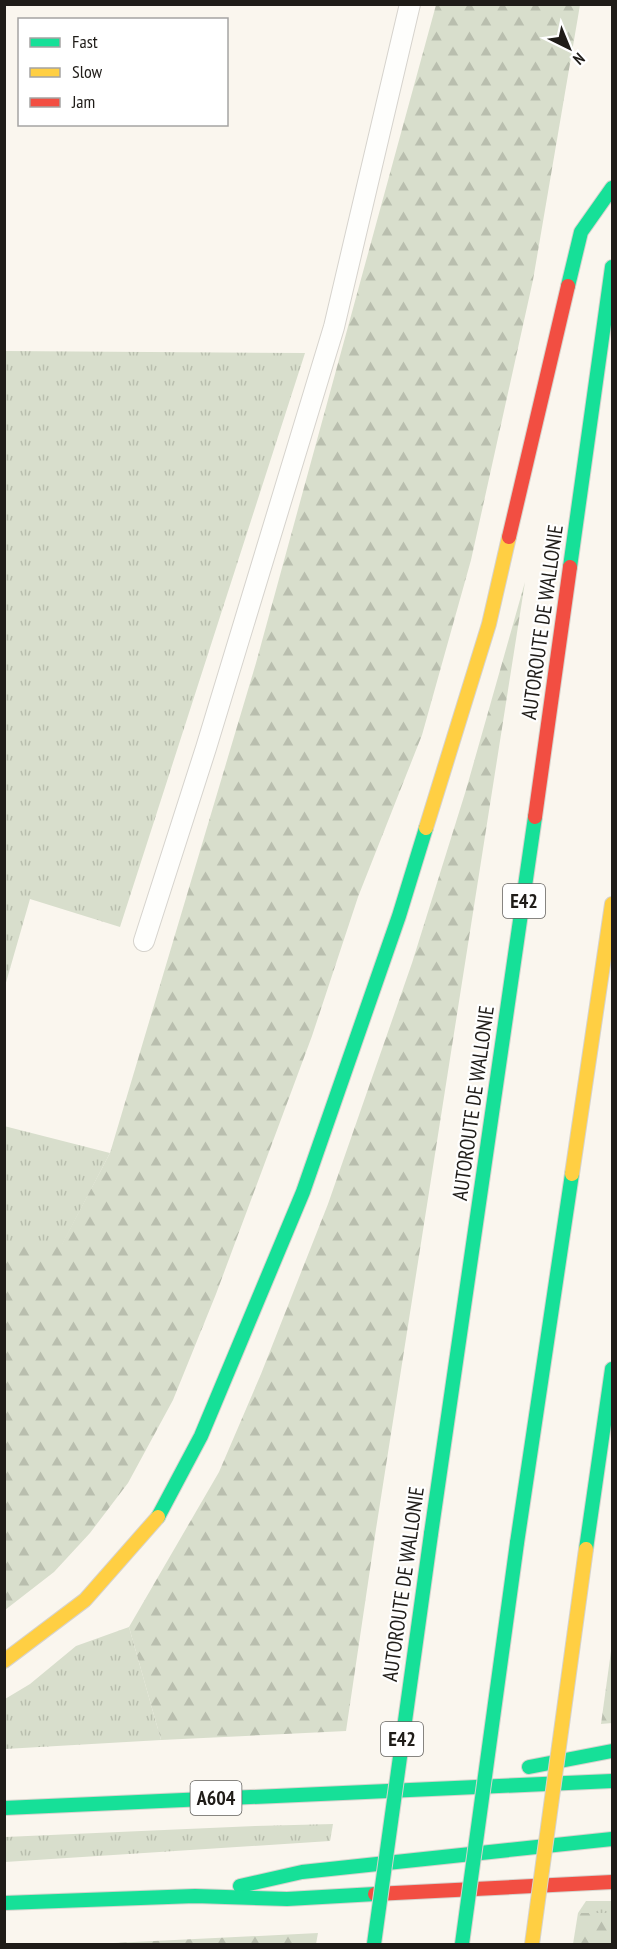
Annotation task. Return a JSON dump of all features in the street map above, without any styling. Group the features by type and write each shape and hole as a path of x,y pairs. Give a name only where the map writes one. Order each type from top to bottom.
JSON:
{"highway":[{"path":"4,1661 85,1600 159,1517 201,1436 303,1192 399,916 489,624 580,232 612,188"},
{"name":"AUTOROUTE DE WALLONIE","path":"374,1944 612,267"},
{"path":"462,1944 517,1542 612,904"},
{"path":"532,1944 612,1369"},
{"path":"427,1788 612,1751"},
{"name":"A604","path":"4,1808 612,1781"},
{"path":"195,1896 302,1872 612,1839"},
{"path":"4,1903 195,1896 287,1899 612,1882"}],"lane":[{"path":"144,941 206,748 334,327 410,4"}],"green space":[{"path":"436,5 580,5 533,280 471,560 422,735 358,897 312,1036 216,1294 173,1400 128,1483 90,1533 54,1572 5,1610 5,1244 62,1244 110,1153 256,663"},
{"path":"5,351 305,353 120,927 30,899 5,986"},
{"path":"525,582 346,1731 161,1740 129,1627 219,1472 261,1374 328,1204 412,963 466,790"},
{"path":"4,1126 110,1153 62,1245 5,1244"},
{"path":"129,1627 161,1740 5,1749 5,1699 30,1684 76,1646"},
{"path":"612,1644 612,1723 601,1724"},
{"path":"333,1824 330,1841 5,1862 5,1837"},
{"path":"586,1901 612,1901 612,1913 578,1913"},
{"path":"578,1913 612,1913 612,1944 573,1944"},
{"path":"318,1933 316,1944 93,1944"}],"traffic: fast":[{"path":"568,286 581,232 612,188"},
{"path":"570,567 612,267"},
{"path":"431,1534 535,817"},
{"path":"158,1517 201,1436 303,1192 399,916 426,828"},
{"path":"517,1543 572,1174"},
{"path":"586,1549 612,1369"},
{"path":"374,1944 431,1534"},
{"path":"462,1944 517,1543"},
{"path":"529,1767 612,1751"},
{"path":"4,1808 612,1781"},
{"path":"240,1886 302,1872 612,1839"},
{"path":"4,1903 195,1896 287,1899 375,1894"}],"traffic: slow":[{"path":"426,828 489,624 509,537"},
{"path":"572,1174 612,904"},
{"path":"4,1661 85,1600 158,1517"},
{"path":"532,1944 586,1549"}],"traffic: jam":[{"path":"509,537 568,286"},
{"path":"535,817 570,567"},
{"path":"375,1894 612,1882"}]}
